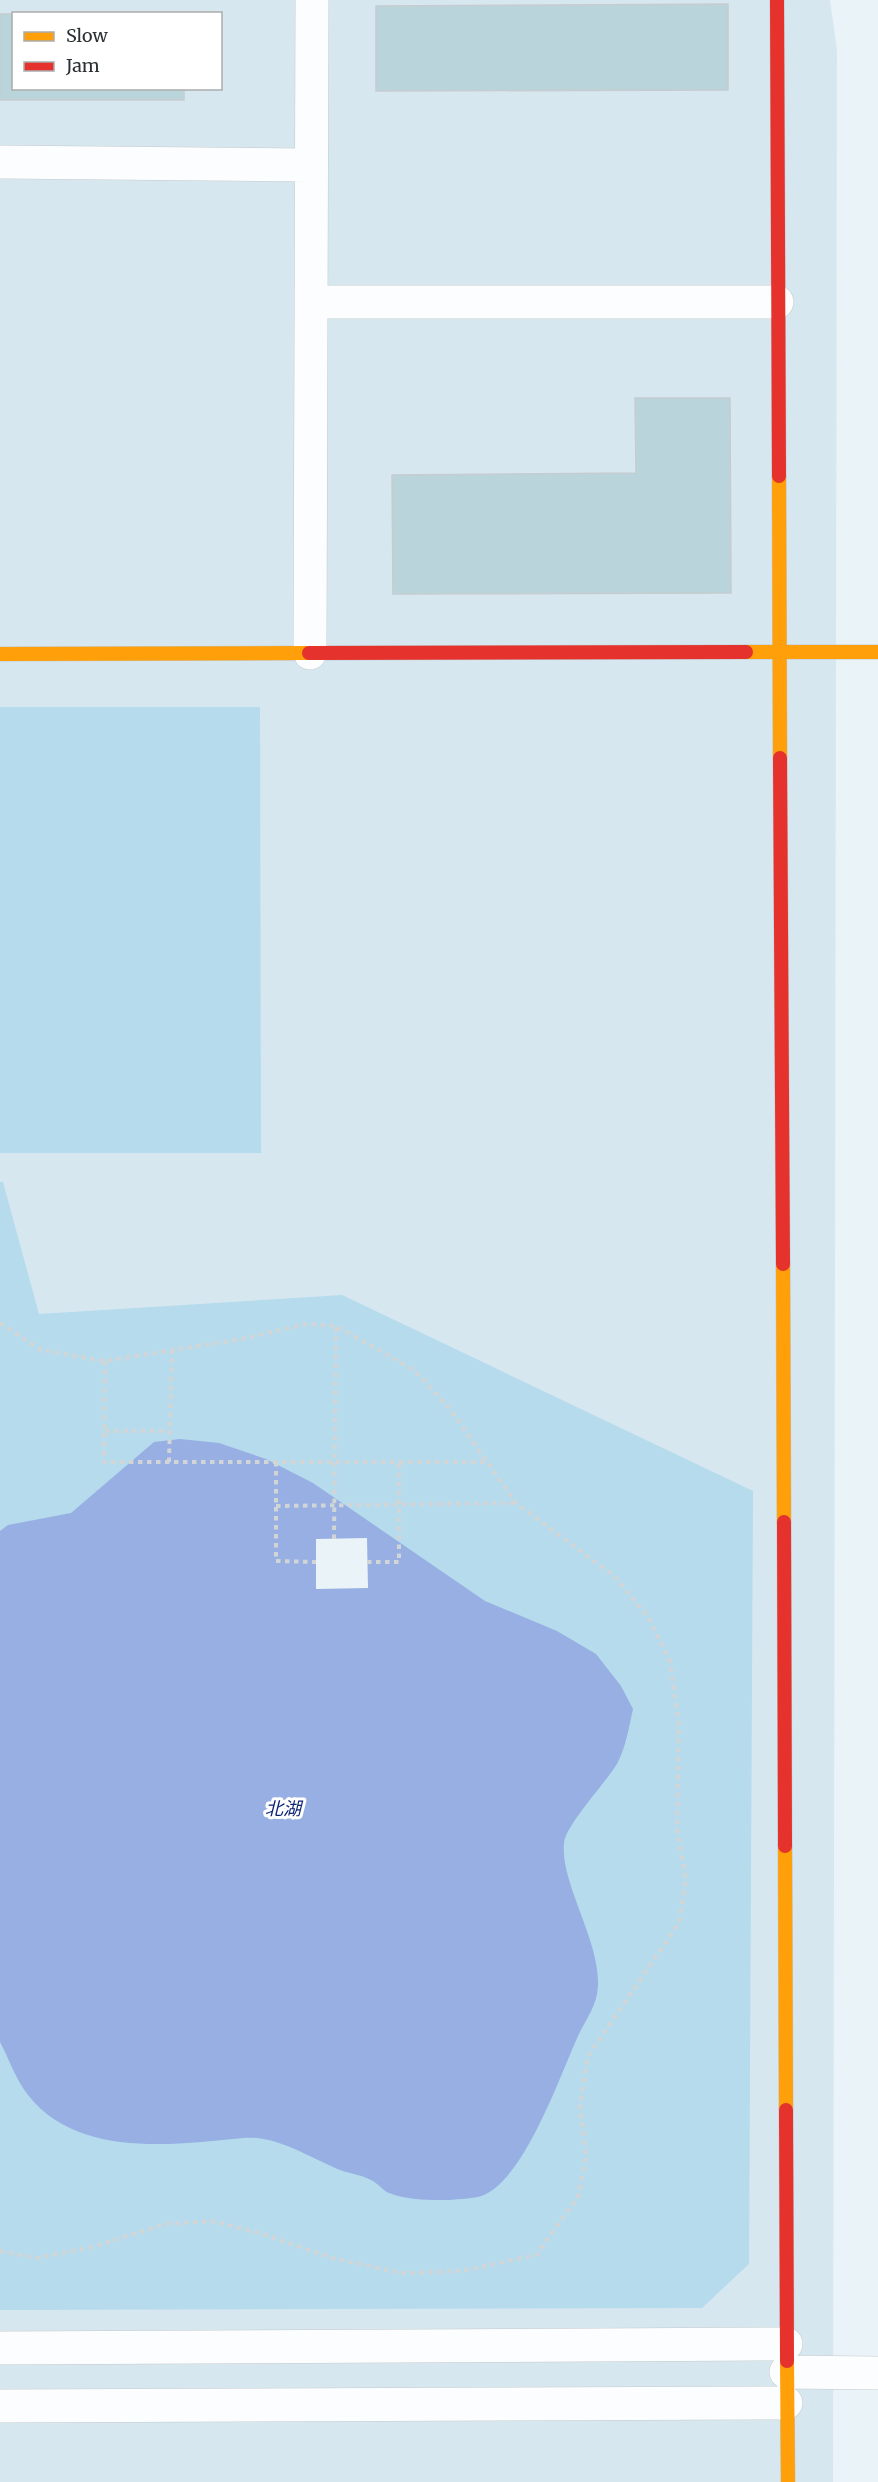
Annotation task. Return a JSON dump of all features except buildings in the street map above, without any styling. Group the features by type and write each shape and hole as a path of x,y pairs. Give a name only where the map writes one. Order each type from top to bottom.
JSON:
{"street":[{"path":"310,653 312,0"},
{"path":"777,0 778,651 788,2482"},
{"path":"0,162 311,165"},
{"path":"311,302 777,302"},
{"path":"0,654 878,651"},
{"path":"0,2348 786,2373 878,2373"},
{"path":"0,2406 786,2373"}],"path":[{"path":"0,1323 40,1350 105,1361 242,1339 306,1324 336,1326 414,1370 450,1409 485,1462 516,1503 614,1576 648,1617 670,1662 679,1725 677,1831 686,1879 679,1923 588,2056 580,2105 586,2157 578,2197 536,2255 462,2271 401,2273 332,2258 263,2234 212,2222 166,2224 92,2247 37,2258 0,2251"},
{"path":"334,1539 336,1326"},
{"path":"169,1462 171,1350"},
{"path":"105,1361 104,1462 485,1462"},
{"path":"105,1431 170,1431"},
{"path":"276,1462 276,1561 316,1562"},
{"path":"367,1562 399,1562 399,1462"},
{"path":"276,1506 516,1503"}],"shaded area":[{"path":"0,0 830,0 837,50 833,2482 0,2482"},
{"path":"0,707 260,707 261,1153 0,1153"},
{"path":"0,1182 3,1182 39,1314 342,1295 753,1491 749,2264 702,2308 0,2310"}],"water":[{"name":"北湖","path":"180,1439 219,1443 266,1459 313,1483 485,1601 557,1631 596,1654 621,1686 633,1709 618,1762 579,1814 566,1835 564,1843 564,1859 568,1876 597,1968 596,2000 528,2146 501,2183 482,2196 441,2200 395,2195 367,2178 339,2170 279,2143 255,2138 157,2144 128,2143 99,2138 72,2129 48,2115 24,2089 0,2042 0,1531 8,1525 71,1513 154,1442"}],"pier":[{"path":"367,1538 368,1588 316,1589 316,1539"}],"traffic: slow":[{"path":"779,476 780,758"},
{"path":"746,652 878,652"},
{"path":"0,654 309,653"},
{"path":"783,1264 784,1522"},
{"path":"785,1846 786,2110"},
{"path":"787,2361 788,2482"}],"traffic: jam":[{"path":"777,0 779,476"},
{"path":"309,653 746,652"},
{"path":"780,758 783,1264"},
{"path":"784,1522 785,1846"},
{"path":"786,2110 787,2361"}]}
